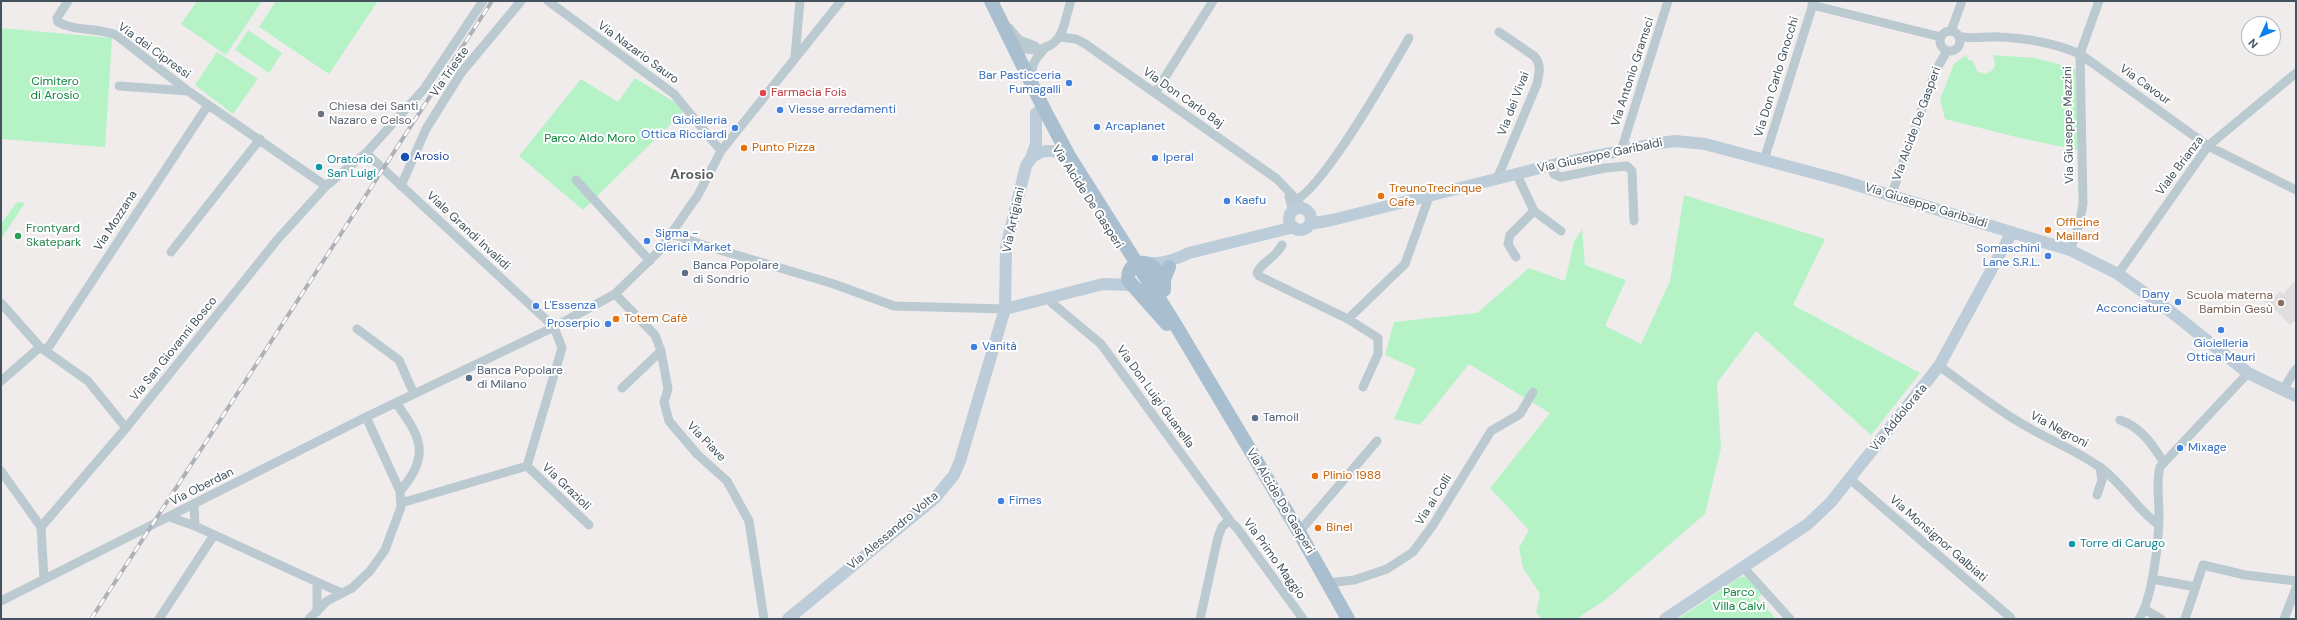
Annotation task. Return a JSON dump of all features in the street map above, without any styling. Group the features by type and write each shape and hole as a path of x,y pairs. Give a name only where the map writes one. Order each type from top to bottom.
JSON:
{"main road":[{"name":"Via Alcide De Gasperi","path":"986,2 1003,36 1013,40 1063,154 1139,265 1145,287 1173,325 1299,532 1348,619"},
{"name":"Via Alcide De Gasperi","path":"986,2 1036,113 1116,235 1121,239 1139,265"},
{"path":"1173,325 1175,316 1166,297 1164,279 1174,263"},
{"path":"1139,265 1128,275 1145,287"}],"street":[{"name":"Via dei Cipressi","path":"68,1 57,18 58,22 66,27 107,31 116,35 188,91 260,139 326,186"},
{"name":"Via San Giovanni Bosco","path":"41,527 126,428 277,240 326,186 366,153 424,89 483,1"},
{"name":"Via Trieste","path":"401,186 426,130 460,73 520,1"},
{"path":"796,56 800,1"},
{"path":"1013,40 1020,48 1032,50 1047,46 1059,37 1071,1"},
{"path":"1155,93 1213,1"},
{"name":"Via Antonio Gramsci","path":"1621,150 1668,1"},
{"path":"1813,3 1938,38 1945,51 1955,50 1962,1"},
{"name":"Via Giuseppe Mazzini","path":"2070,250 2079,225 2083,204 2080,54 2099,1"},
{"name":"Via Nazario Sauro","path":"554,3 674,94 721,151"},
{"name":"Via Oberdan","path":"1,601 366,417 554,327 615,294 650,261 672,234 698,195 721,151 796,56 835,3"},
{"name":"Via Don Carlo Gnocchi","path":"1764,160 1813,3"},
{"name":"Via dei Vivai","path":"1497,179 1537,84 1540,72 1538,60 1534,56 1498,32"},
{"path":"1938,38 1945,32 1957,35"},
{"name":"Via Cavour","path":"1957,35 2025,39 2057,46 2080,54 2208,146 2296,190"},
{"name":"Via Don Carlo Baj","path":"1059,37 1076,39 1084,43 1277,179 1287,190 1299,213"},
{"path":"1299,213 1313,185 1346,141 1409,38"},
{"name":"Via Alcide De Gasperi","path":"1047,46 1037,58 1032,69 1034,78 1068,147 1063,154"},
{"name":"Via Alcide De Gasperi","path":"1891,196 1945,51"},
{"name":"Viale Brianza","path":"2118,274 2208,146 2296,73"},
{"name":"Via dei Cipressi","path":"119,86 188,91"},
{"name":"Via Mozzana","path":"1,381 43,349 208,105"},
{"name":"Via Artigiani","path":"1005,309 1006,243 1026,166 1031,158 1036,144 1036,113"},
{"path":"171,252 260,139"},
{"name":"Via Giuseppe Garibaldi","path":"1139,265 1174,263 1190,254 1274,232 1299,213 1332,220 1549,166 1621,150 1675,141 1705,144 1891,196 2070,250 2118,274 2170,311 2248,373 2282,391 2296,396"},
{"path":"1031,158 1047,150 1063,154"},
{"name":"Viale Grandi Invalidi","path":"366,153 554,327"},
{"path":"1549,166 1554,174 1561,177 1605,168 1627,166 1632,170 1634,221"},
{"path":"1517,175 1534,211 1561,231"},
{"path":"576,180 650,261"},
{"path":"1299,213 1313,185"},
{"path":"1348,319 1406,264 1429,197"},
{"path":"1516,257 1508,244 1510,235 1534,211"},
{"name":"Via Addolorata","path":"1664,619 1744,568 1820,514 1850,479 1940,366 2012,232"},
{"path":"672,234 703,245 834,284 894,306 1005,309 1103,284 1145,287 1174,263"},
{"path":"1282,245 1277,254 1259,268 1257,273 1259,276 1348,319 1378,338 1378,354 1363,387"},
{"name":"Via Piave","path":"615,294 655,335 661,351 668,389 664,402 669,420 697,454 727,481 749,521 764,619"},
{"name":"Via Don Luigi Guanella","path":"1048,297 1052,303 1101,344 1231,522"},
{"path":"1,303 43,349 88,381 126,428"},
{"name":"Via Alessandro Volta","path":"788,619 935,498 946,486 960,461 1005,309"},
{"name":"Via Grazioli","path":"554,327 562,348 527,466 589,526"},
{"path":"357,329 399,360 414,394"},
{"path":"622,388 661,351"},
{"name":"Via Negroni","path":"1940,366 2020,423 2072,449 2100,467 2123,486 2152,520 2159,525"},
{"path":"2282,391 2296,369"},
{"path":"2139,619 2144,609 2152,579 2159,525 2159,470 2248,373"},
{"name":"Via ai Colli","path":"1328,583 1354,580 1387,569 1413,552 1434,525 1491,431 1520,414 1533,392"},
{"path":"396,403 416,437 420,456 408,481 400,491"},
{"path":"309,619 327,601 352,588 370,571 385,550 394,530 400,504 400,491 366,417"},
{"path":"2120,420 2142,433 2155,447 2164,463"},
{"path":"1299,532 1377,441"},
{"path":"400,504 527,466"},
{"path":"2097,495 2102,480 2100,467"},
{"path":"1,471 41,527 44,579"},
{"name":"Via Monsignor Galbiati","path":"1850,479 2011,618"},
{"path":"194,504 195,526"},
{"path":"170,517 195,526 342,593"},
{"name":"Via Primo Maggio","path":"1200,619 1219,532 1224,524 1231,522 1303,619"},
{"path":"159,619 214,535"},
{"path":"2184,619 2203,565 2245,575 2296,581"},
{"path":"1744,568 1790,619"},
{"path":"2152,579 2196,587"},
{"path":"316,582 317,612"},
{"path":"2284,619 2296,588"},
{"path":"2144,609 2161,619"}],"shaded area":[{"name":"Scuola materna Bambin Gesù","path":"2296,280 2296,323 2294,321 2290,325 2271,305 2269,306 2263,301 2272,291 2276,295 2280,291 2283,294"}],"green space":[{"path":"197,1 262,1 226,55 181,24"},
{"path":"276,1 378,1 329,74 259,27"},
{"name":"Cimitero di Arosio","path":"1,28 112,38 105,147 1,139"},
{"path":"248,30 282,53 269,73 235,50"},
{"path":"217,52 258,79 233,114 195,85"},
{"path":"1966,55 1969,61 1972,60 1978,72 1985,74 1993,70 1995,65 1993,55 2035,58 2077,69 2077,150 2020,138 1945,119 1940,99 1954,64"},
{"name":"Parco Aldo Moro","path":"635,78 686,109 583,210 519,156 581,79 618,102"},
{"path":"1684,195 1825,239 1793,305 1920,373 1871,435 1756,331 1717,383 1721,448 1705,514 1604,601 1576,619 1543,619 1536,613 1540,594 1523,568 1519,548 1529,530 1490,488 1550,413 1469,364 1420,425 1394,419 1416,369 1385,355 1394,322 1477,313 1529,268 1565,281 1574,242 1582,229 1585,265 1626,280 1605,326 1641,344 1670,281"},
{"path":"16,203 25,203 1,239 1,224"},
{"name":"Parco Villa Calvi","path":"1740,577 1746,577 1762,594 1758,598 1776,619 1678,619"}],"railway":[{"path":"91,619 492,1"}],"place":[{"name":"Bar Pasticceria Fumagalli","path":"1069,83"},
{"name":"Farmacia Fois","path":"763,93"},
{"name":"Viesse arredamenti","path":"780,110"},
{"name":"Chiesa dei Santi Nazaro e Celso","path":"321,114"},
{"name":"Arcaplanet","path":"1097,127"},
{"name":"Gioielleria Ottica Ricciardi","path":"735,128"},
{"name":"Punto Pizza","path":"744,148"},
{"name":"Arosio","path":"405,157"},
{"name":"Iperal","path":"1155,158"},
{"name":"Oratorio San Luigi","path":"319,167"},
{"name":"TreunoTrecinque Cafe","path":"1381,196"},
{"name":"Kaefu","path":"1227,201"},
{"name":"Officine Maillard","path":"2048,230"},
{"name":"Frontyard Skatepark","path":"18,236"},
{"name":"Sigma - Clerici Market","path":"647,241"},
{"name":"Somaschini Lane S.R.L.","path":"2048,256"},
{"name":"Banca Popolare di Sondrio","path":"685,273"},
{"name":"Dany Acconciature","path":"2178,302"},
{"name":"Scuola materna Bambin Gesù","path":"2281,303"},
{"name":"L'Essenza","path":"536,306"},
{"name":"Totem Cafè","path":"616,319"},
{"name":"Proserpio","path":"608,324"},
{"name":"Gioielleria Ottica Mauri","path":"2221,330"},
{"name":"Vanità","path":"974,347"},
{"name":"Banca Popolare di Milano","path":"469,378"},
{"name":"Tamoil","path":"1255,418"},
{"name":"Mixage","path":"2180,448"},
{"name":"Plinio 1988","path":"1315,476"},
{"name":"Fimes","path":"1001,501"},
{"name":"Binel","path":"1318,528"},
{"name":"Torre di Carugo","path":"2072,544"}],"district":[{"name":"Arosio","path":"692,175"}]}
